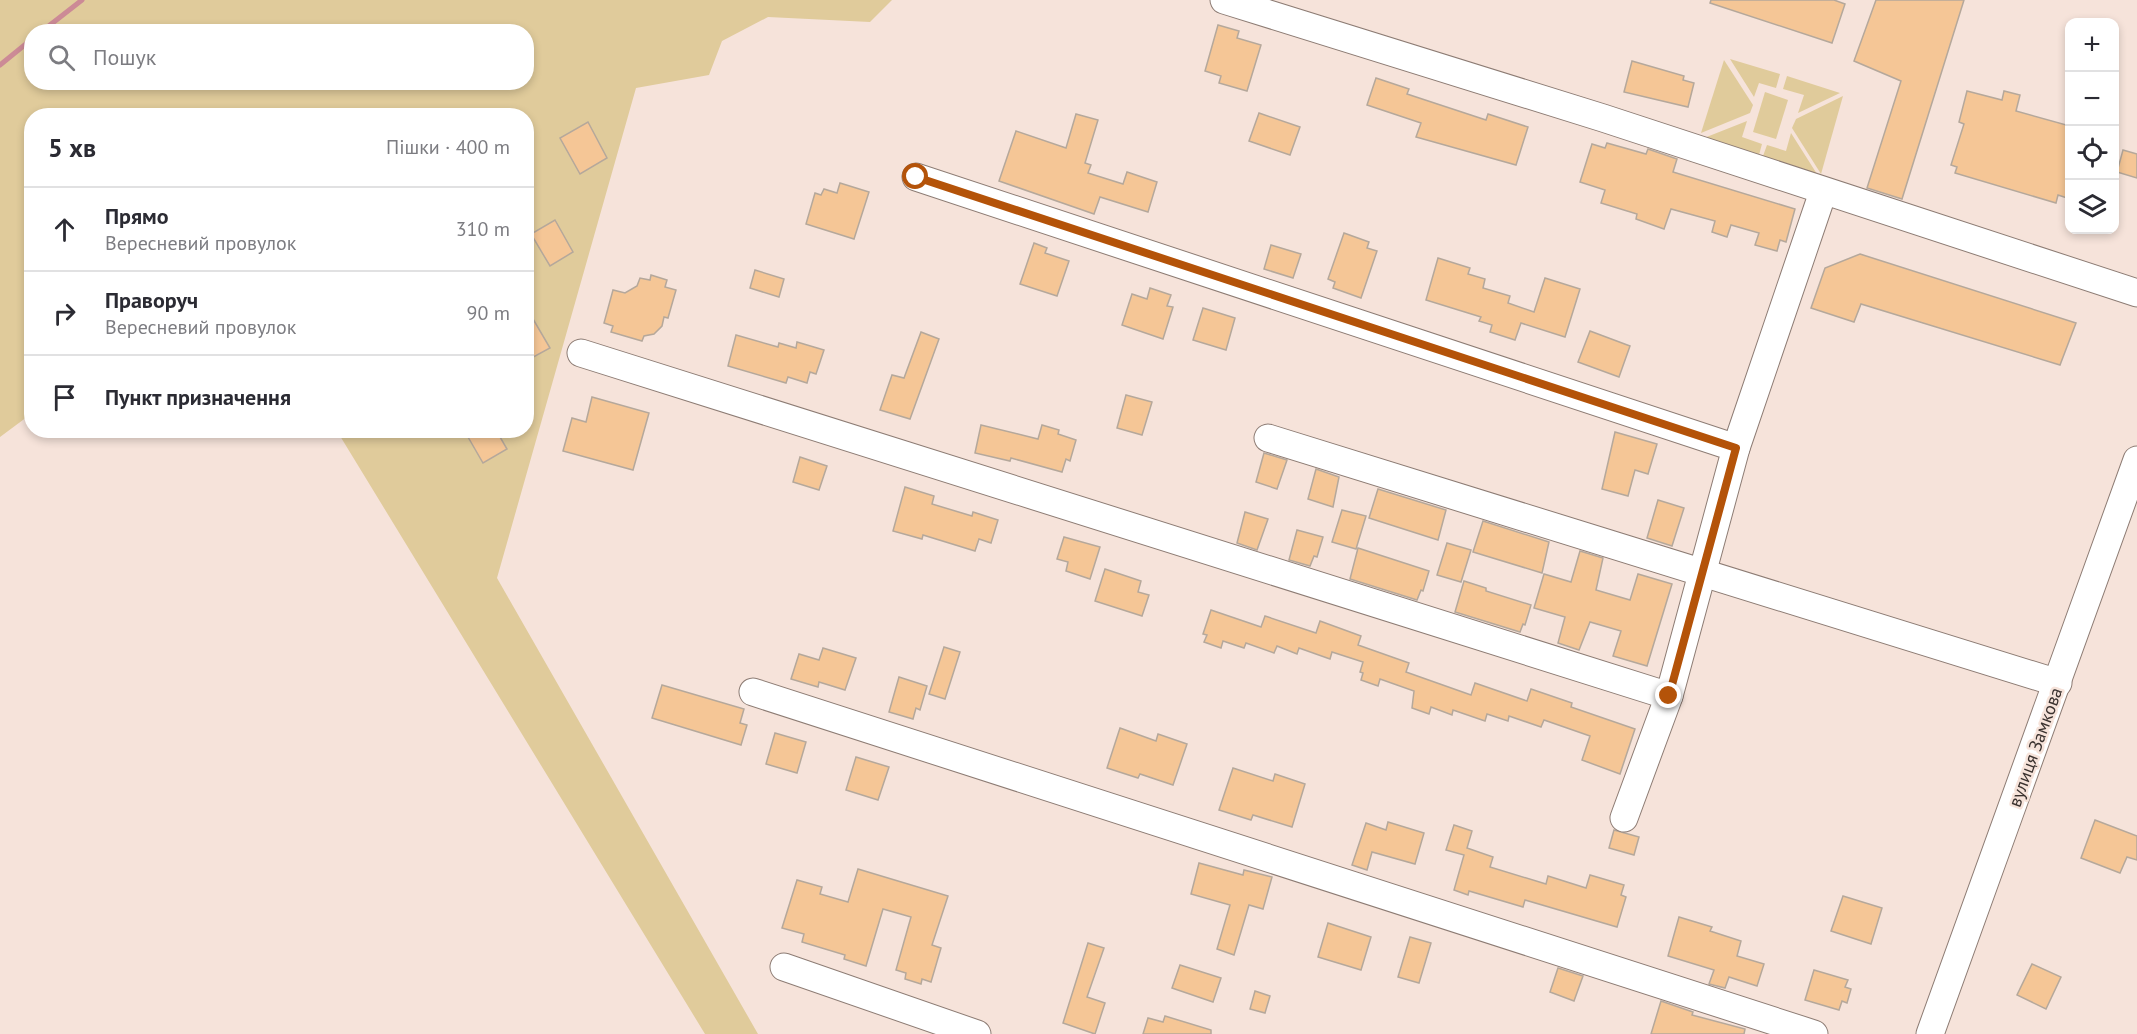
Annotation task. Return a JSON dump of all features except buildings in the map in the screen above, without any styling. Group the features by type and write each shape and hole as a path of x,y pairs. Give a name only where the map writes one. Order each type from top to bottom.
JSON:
{"street":[{"path":"1224,0 1603,118 2137,293"},
{"path":"916,177 1736,448"},
{"path":"1624,818 1669,696 1736,448 1824,192"},
{"path":"581,354 1669,696"},
{"path":"1268,438 2058,683"},
{"name":"вулиця Замкова","path":"1930,1034 2137,460"},
{"path":"753,692 1814,1034"},
{"path":"784,967 977,1034"}],"shaded area":[{"path":"0,0 892,0 870,22 768,17 722,41 709,75 636,88 497,578 758,1034 705,1034 341,438 534,438 534,108 24,108 24,419 0,437"},
{"path":"1730,59 1780,74 1776,88 1759,83 1754,97"},
{"path":"1724,60 1753,105 1750,113 1701,133"},
{"path":"1787,76 1840,93 1798,113 1804,95 1783,89"},
{"path":"1765,92 1788,100 1776,139 1753,132"},
{"path":"1843,96 1821,174 1792,128 1796,119"},
{"path":"1747,121 1742,137 1762,144 1759,155 1704,138"},
{"path":"1791,133 1817,174 1763,156 1767,145 1786,151"}],"waterway":[{"path":"51,24 82,0"},
{"path":"0,65 24,46"}],"route":[{"path":"916,177 1736,448 1669,696"}]}
